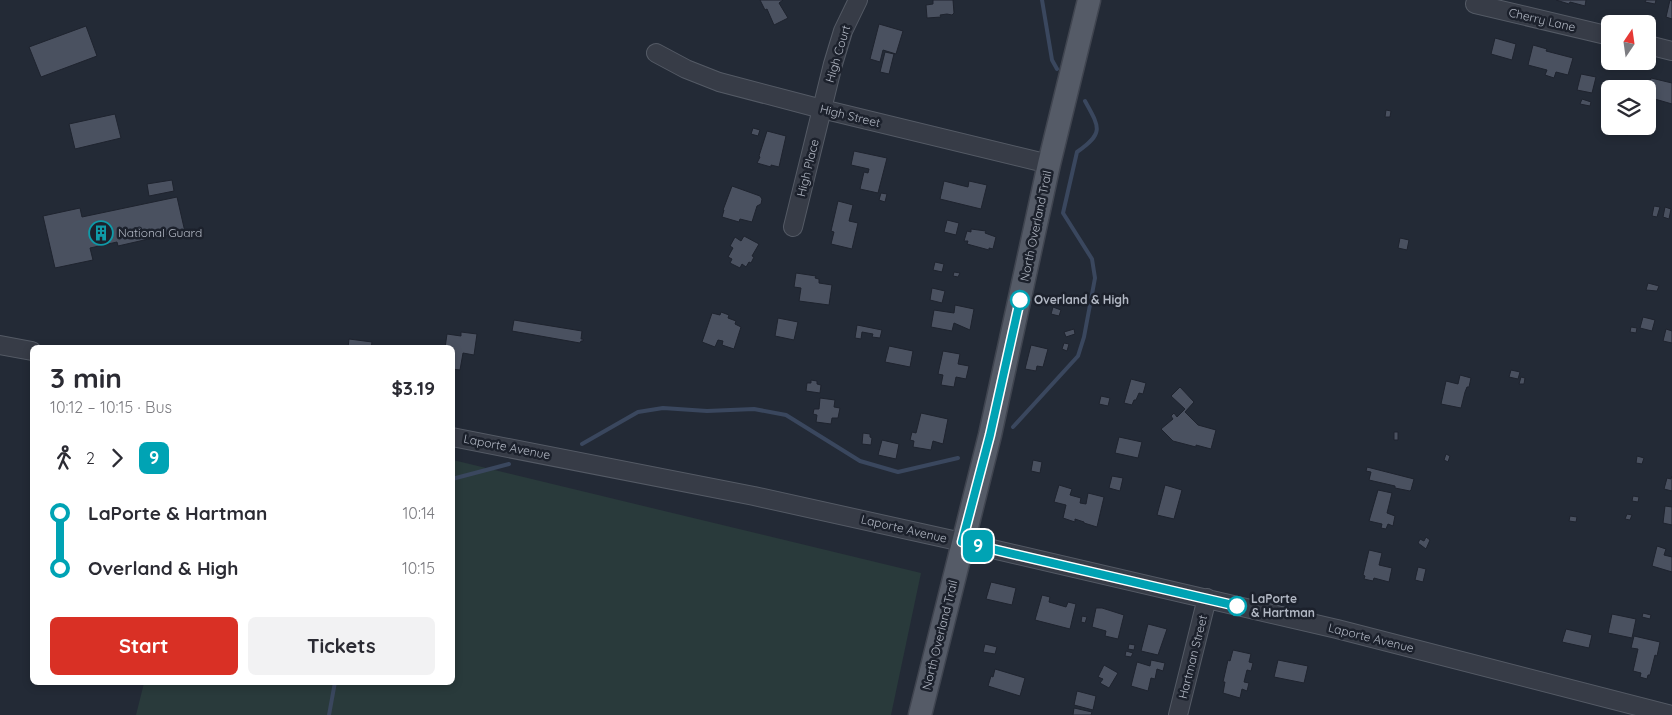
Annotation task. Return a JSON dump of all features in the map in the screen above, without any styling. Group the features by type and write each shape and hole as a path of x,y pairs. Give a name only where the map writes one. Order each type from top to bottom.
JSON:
{"main road":[{"name":"North Overland Trail","path":"920,715 992,426 1049,164 1089,0"}],"street":[{"name":"High Court","path":"822,109 843,31 858,0"},
{"name":"Cherry Lane","path":"1475,4 1601,34"},
{"path":"1656,47 1672,51"},
{"name":"High Street","path":"656,53 686,69 720,82 822,109 1049,164"},
{"name":"High Place","path":"793,227 822,109"},
{"path":"0,345 30,351"},
{"name":"Laporte Avenue","path":"455,437 744,494 1207,598 1337,629 1672,715"},
{"name":"Hartman Street","path":"1178,715 1207,598"}],"shaded area":[{"path":"455,460 921,573 891,715 136,715 144,685 455,685"}],"building":[{"path":"760,0 783,0 779,3 788,18 774,25 767,9 765,10"},
{"path":"933,0 953,0 954,13 952,15 947,14 940,15 941,17 927,18 926,5 933,4"},
{"path":"1556,0 1586,0 1585,6"},
{"path":"1646,0 1656,0 1655,4 1645,2"},
{"path":"1670,0 1672,1 1672,19 1666,17"},
{"path":"879,24 903,31 896,54 883,50 880,62 870,59"},
{"path":"86,26 97,56 41,77 29,47"},
{"path":"1495,38 1516,44 1512,60 1491,54"},
{"path":"1533,45 1547,49 1546,51 1573,58 1568,75 1556,72 1554,78 1545,75 1547,70 1528,65"},
{"path":"885,52 894,54 889,74 880,72"},
{"path":"1581,74 1596,77 1592,93 1577,90"},
{"path":"1651,78 1672,83 1672,104 1656,99 1656,80 1651,80"},
{"path":"1582,99 1591,102 1590,106 1580,104"},
{"path":"1386,110 1391,111 1390,117 1385,117"},
{"path":"115,114 121,138 75,149 69,124"},
{"path":"753,128 760,130 758,136 751,134"},
{"path":"767,131 786,136 779,167 757,163"},
{"path":"854,151 887,158 878,193 860,189 864,172 868,173 869,169 851,165"},
{"path":"172,180 174,191 149,196 147,184"},
{"path":"944,181 968,187 969,181 987,185 981,209 940,199"},
{"path":"732,186 760,196 762,199 761,204 757,206 752,222 740,219 739,222 722,217"},
{"path":"881,193 887,194 885,202 879,200"},
{"name":"National Guard","path":"177,197 185,232 160,237 159,232 152,234 153,238 118,246 117,242 90,248 93,260 55,268 43,216 80,208 82,217"},
{"path":"838,201 853,205 849,221 858,223 852,249 831,244 834,232 831,231"},
{"path":"1654,206 1660,207 1657,217 1652,216"},
{"path":"1665,207 1671,209 1669,219 1663,217"},
{"path":"947,220 959,223 956,235 944,232"},
{"path":"971,229 986,231 985,233 996,237 993,249 989,248 989,250 967,244 968,241 964,241 967,231 971,232"},
{"path":"744,236 759,244 752,256 754,257 751,263 749,262 746,267 742,264 740,268 730,263 732,259 728,257 733,248 730,246 735,237 741,241"},
{"path":"1400,238 1409,240 1407,250 1398,248"},
{"path":"935,262 944,264 942,272 933,270"},
{"path":"954,272 960,273 958,277 953,276"},
{"path":"796,273 816,276 815,278 819,279 819,283 832,285 829,305 799,301 801,288 794,287"},
{"path":"1648,283 1659,286 1657,291 1646,290"},
{"path":"932,288 945,291 942,303 930,300"},
{"path":"955,305 974,309 970,330 954,323 952,331 931,327 934,310 954,313"},
{"path":"1053,307 1061,310 1059,316 1051,314"},
{"path":"721,312 729,315 728,318 736,321 735,324 741,327 734,349 722,345 723,341 718,340 715,347 702,342 712,313 720,315"},
{"path":"1643,317 1655,320 1652,331 1640,328"},
{"path":"778,318 798,322 794,340 775,336"},
{"path":"514,320 582,331 581,339 583,341 580,343 512,331"},
{"path":"857,325 882,330 880,338 872,337 873,334 862,332 861,339 855,338"},
{"path":"1631,327 1637,328 1636,333 1630,332"},
{"path":"1074,329 1075,334 1066,337 1064,332"},
{"path":"1666,329 1672,331 1672,343 1663,341"},
{"path":"461,332 477,334 474,355 463,353 460,370 455,369 455,345 445,345 447,334 461,336"},
{"path":"349,339 372,342 372,345 348,345"},
{"path":"1064,343 1069,344 1067,351 1062,349"},
{"path":"1031,345 1048,349 1043,367 1037,366 1036,371 1025,369"},
{"path":"889,346 913,351 910,367 885,362"},
{"path":"943,351 960,354 958,364 969,366 966,379 956,377 954,387 941,385 943,375 938,374"},
{"path":"1511,370 1520,372 1518,379 1509,377"},
{"path":"1460,375 1471,378 1461,408 1441,404 1446,381 1458,384"},
{"path":"1521,377 1525,378 1524,384 1519,384"},
{"path":"1131,379 1146,383 1143,394 1139,393 1132,405 1124,403"},
{"path":"811,380 817,381 817,384 821,385 820,393 806,391 807,383 811,383"},
{"path":"1180,387 1194,402 1185,412 1198,425 1216,430 1211,449 1173,441 1161,429 1173,419 1171,416 1174,413 1177,417 1185,409 1171,396"},
{"path":"1101,396 1110,398 1108,406 1099,404"},
{"path":"820,398 835,400 834,407 840,408 838,418 832,418 831,424 816,422 817,415 813,414 814,409 819,409"},
{"path":"921,413 948,419 943,444 933,441 931,450 913,447 914,441 910,440 912,432 916,433"},
{"path":"1394,432 1398,432 1398,440 1394,440"},
{"path":"863,433 870,434 872,438 871,445 862,444"},
{"path":"1119,437 1142,442 1138,458 1115,453"},
{"path":"882,440 899,444 896,459 878,455"},
{"path":"1446,454 1450,456 1448,462 1444,460"},
{"path":"1637,456 1644,458 1642,464 1636,463"},
{"path":"1033,460 1042,462 1040,473 1031,471"},
{"path":"1367,467 1414,479 1411,490 1395,488 1395,486 1369,480 1371,472 1366,471"},
{"path":"1112,476 1123,478 1120,491 1109,488"},
{"path":"1672,476 1672,491 1664,489 1667,478 1671,479"},
{"path":"1059,485 1072,489 1070,495 1081,498 1080,503 1086,504 1088,493 1104,497 1097,527 1075,519 1075,522 1063,518 1066,505 1054,502"},
{"path":"1165,485 1182,490 1174,519 1157,515"},
{"path":"1378,490 1392,493 1387,513 1395,516 1393,526 1388,524 1386,529 1381,528 1382,524 1369,521"},
{"path":"1633,496 1639,497 1638,502 1632,501"},
{"path":"1665,506 1672,507 1672,525 1663,523"},
{"path":"1627,514 1632,515 1630,520 1625,519"},
{"path":"1570,516 1577,517 1576,522 1569,521"},
{"path":"1426,537 1430,540 1426,549 1418,543 1420,539 1424,541"},
{"path":"1657,546 1666,549 1664,555 1672,557 1672,572 1652,566"},
{"path":"1369,550 1382,553 1379,565 1392,568 1389,582 1374,578 1373,581 1364,579 1365,576 1363,575"},
{"path":"1418,567 1426,569 1423,582 1415,580"},
{"path":"991,582 1016,588 1012,605 986,599"},
{"path":"1042,595 1050,597 1049,602 1066,607 1068,602 1076,604 1070,629 1035,620"},
{"path":"1096,608 1124,615 1118,639 1105,636 1106,631 1092,627"},
{"path":"1643,613 1651,615 1650,619 1642,617"},
{"path":"1612,614 1636,619 1632,638 1608,633"},
{"path":"1082,616 1087,617 1085,623 1081,622"},
{"path":"1148,624 1167,629 1158,655 1141,651"},
{"path":"1566,629 1592,635 1589,648 1562,642"},
{"path":"1634,636 1660,642 1657,656 1655,655 1650,675 1648,675 1647,679 1640,677 1641,673 1633,671 1638,649 1631,648"},
{"path":"985,644 997,647 995,654 983,652"},
{"path":"1129,644 1135,645 1134,650 1128,649"},
{"path":"1233,650 1251,654 1249,662 1253,663 1251,671 1247,670 1244,682 1249,683 1247,691 1242,689 1240,698 1223,693 1225,682 1223,682 1228,660 1230,661"},
{"path":"1126,651 1133,653 1131,657 1125,656"},
{"path":"1151,660 1165,663 1163,671 1157,669 1155,679 1151,678 1148,691 1131,686 1137,662 1150,666"},
{"path":"1278,660 1308,666 1304,683 1274,677"},
{"path":"1104,665 1118,673 1109,688 1100,683 1103,679 1098,677"},
{"path":"995,669 1025,678 1020,696 988,686"},
{"path":"1077,691 1096,696 1093,710 1074,705"},
{"path":"1074,708 1092,712 1091,715 1073,715"}],"waterway":[{"path":"1042,0 1052,60 1057,69"},
{"path":"1013,427 1078,356 1084,337 1095,278 1092,259 1063,213 1077,152 1092,140 1097,130 1094,118 1085,101"},
{"path":"582,444 638,412 663,408 707,411 754,409 786,415 860,461 898,472 958,458"},
{"path":"455,478 509,464"},
{"path":"329,715 334,685"}],"bus line":[{"name":"9","path":"1020,300 990,435 962,542 1237,606"}],"place":[{"name":"National Guard","path":"101,233"},
{"name":"Overland & High","path":"1020,300"},
{"name":"LaPorte & Hartman","path":"1237,606"}]}
